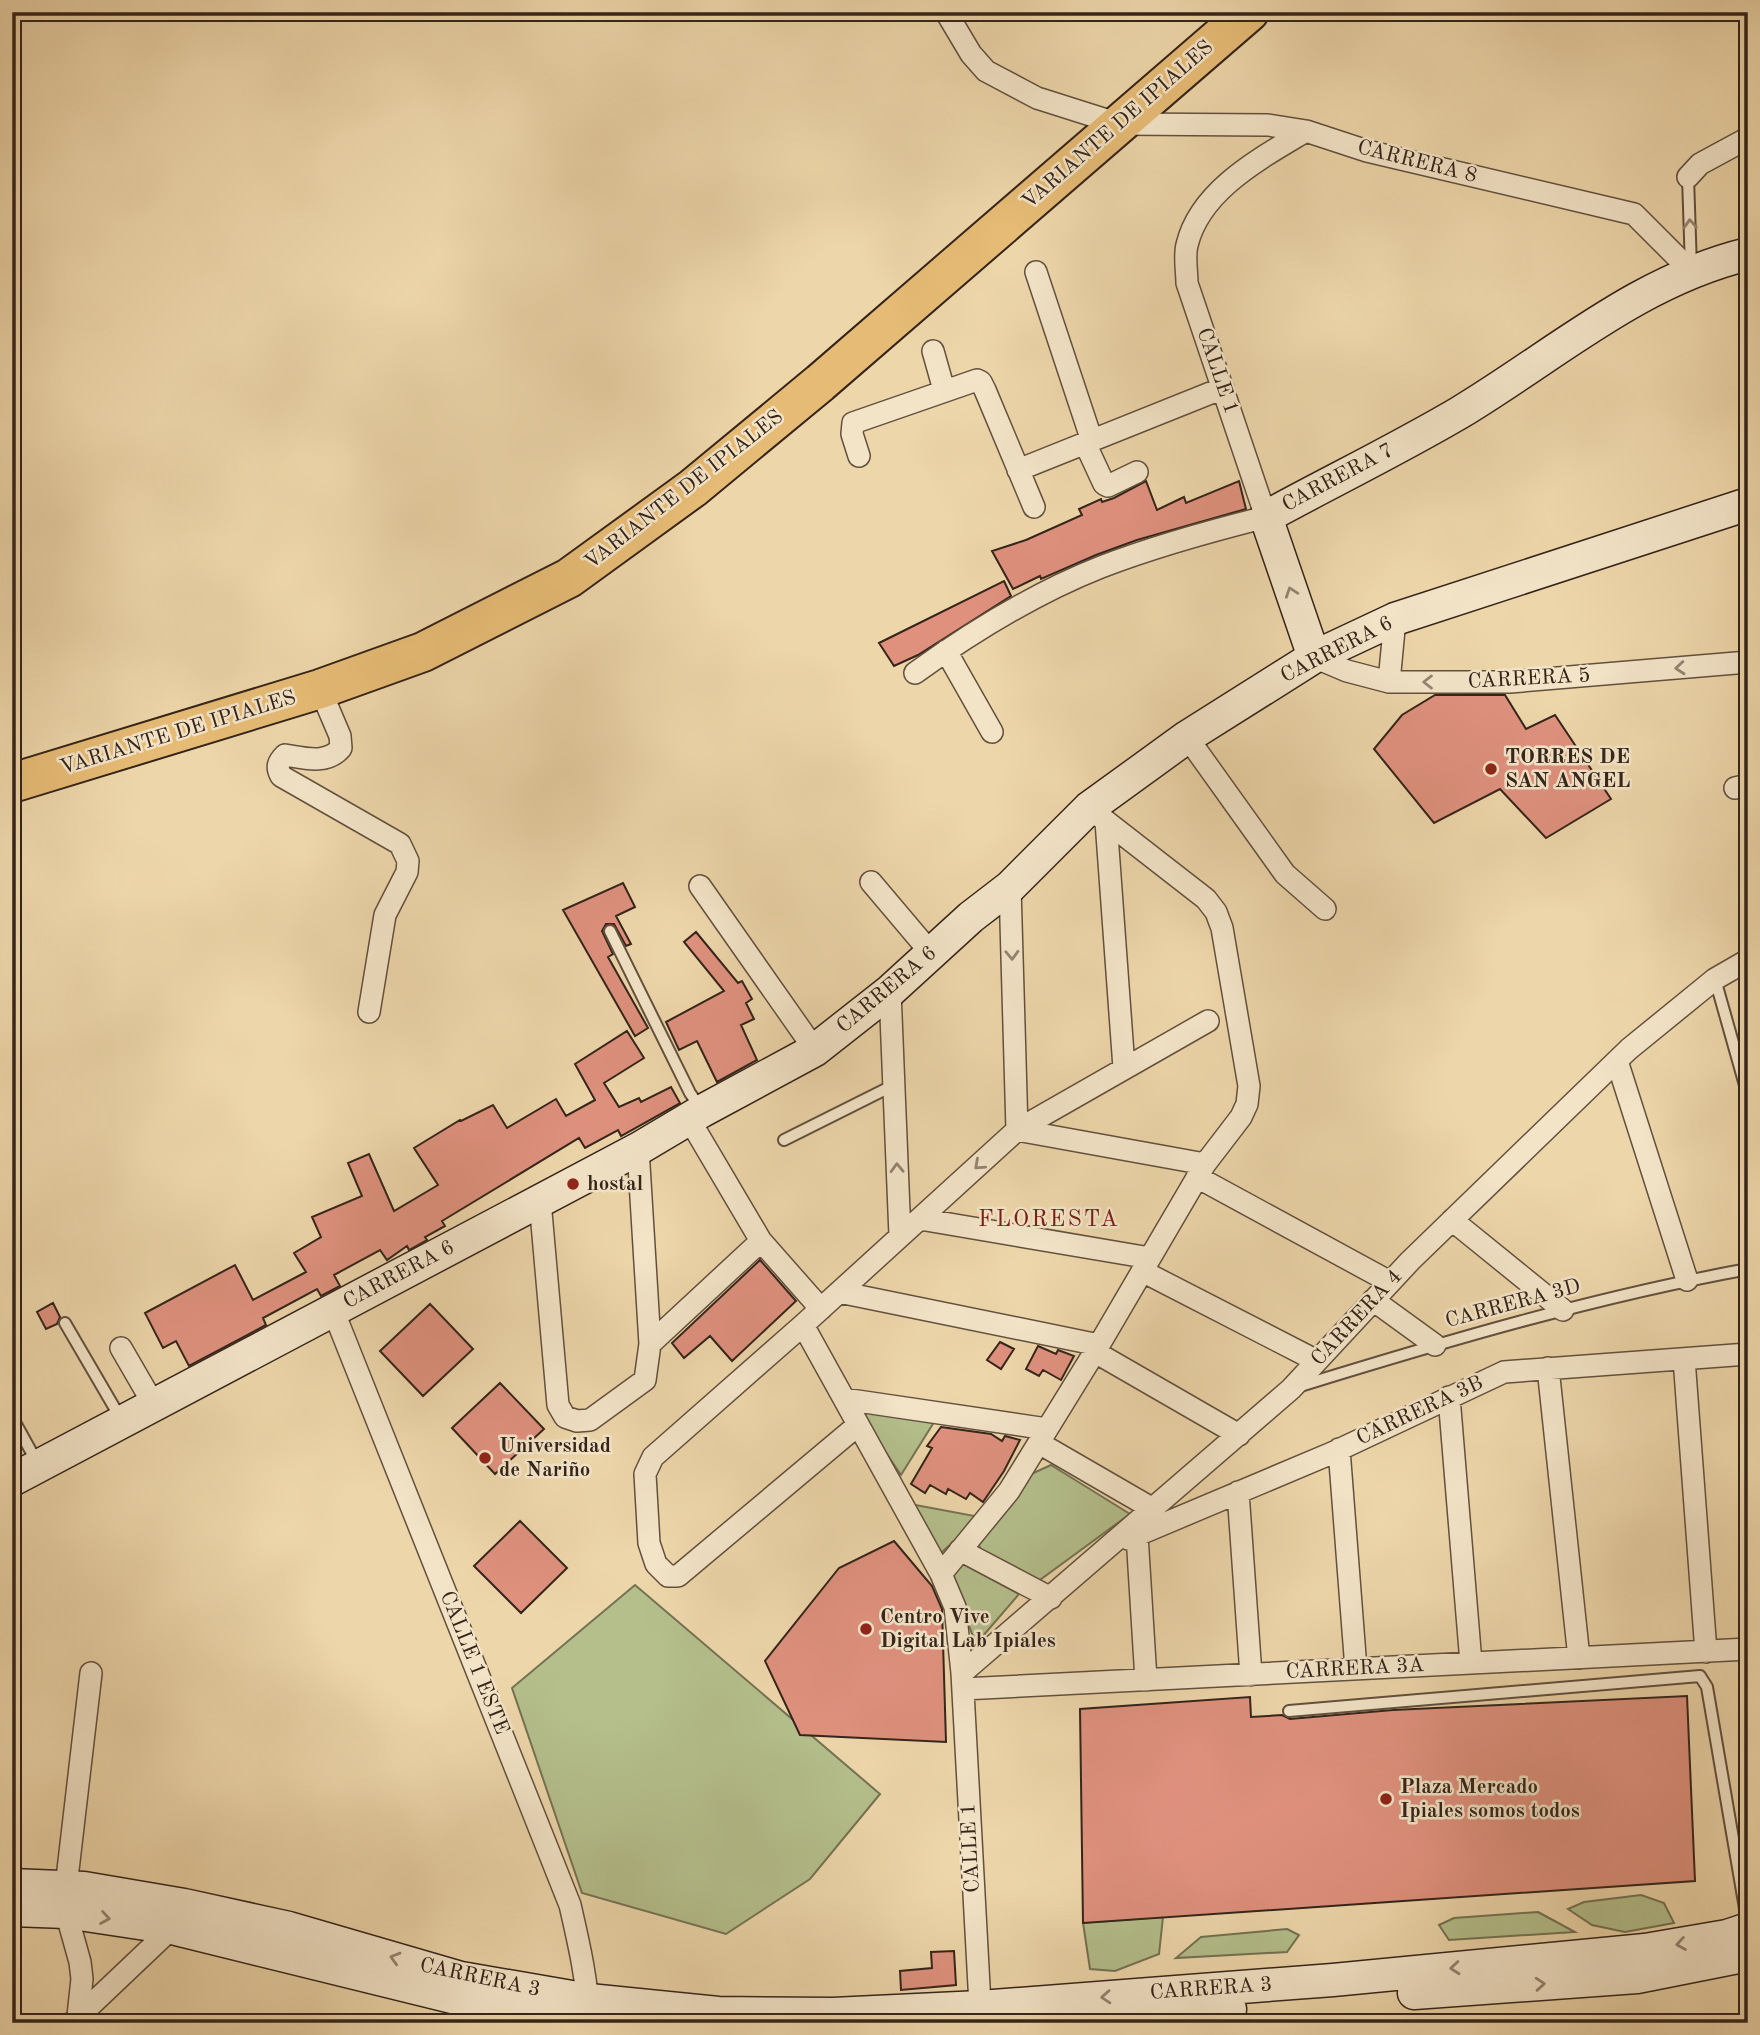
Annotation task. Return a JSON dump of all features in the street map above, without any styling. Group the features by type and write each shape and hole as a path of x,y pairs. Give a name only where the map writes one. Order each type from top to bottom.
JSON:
{"highway":[{"name":"VARIANTE DE IPIALES","path":"12,783 320,689 423,652 569,578 693,488 820,383 1249,12"}],"street":[{"name":"CARRERA 8","path":"946,12 971,54 986,71 1037,98 1119,124 1268,125 1306,131 1367,151 1634,214 1691,271"},
{"name":"CALLE 1","path":"1306,131 1240,171 1200,214 1186,247 1187,284 1314,657"},
{"path":"1688,177 1700,164 1748,138"},
{"name":"CARRERA 7","path":"915,673 1021,606 1099,568 1181,539 1266,517 1459,413 1628,302 1691,271 1748,254"},
{"path":"1036,272 1088,442 1104,484 1108,486 1137,472"},
{"path":"933,351 944,390"},
{"path":"859,456 852,435 853,423 970,381 981,382 1034,507"},
{"path":"1018,470 1223,388"},
{"name":"CARRERA 6","path":"26,1473 638,1149 815,1050 890,991 971,917 1187,737 1314,657 1395,620 1748,504"},
{"path":"1389,682 1395,620"},
{"path":"946,651 992,732"},
{"name":"CARRERA 5","path":"1314,657 1347,671 1389,682 1510,682 1748,662"},
{"path":"320,689 340,736 341,748 336,754 323,759 285,755 278,765 278,771 281,776 400,844 408,861 407,872 383,922 369,1012"},
{"path":"1187,737 1285,874 1325,909"},
{"path":"1097,814 1124,1068"},
{"path":"941,1574 1009,1491 1097,1348 1201,1170 1247,1104 1249,1086 1222,928 1216,912 1206,899 1097,814"},
{"path":"871,881 931,953"},
{"path":"701,886 815,1050"},
{"path":"1010,887 1017,1130"},
{"name":"CARRERA 4","path":"962,1681 1051,1598 1291,1389 1390,1282 1616,1061 1715,979 1748,960"},
{"path":"890,991 900,1236"},
{"path":"858,1425 678,1576 667,1576 656,1564 649,1543 645,1474 653,1457 821,1309 1017,1130 1208,1021"},
{"path":"1616,1061 1687,1280"},
{"path":"696,1115 761,1241 821,1309"},
{"path":"1017,1130 1201,1170 1390,1282"},
{"path":"540,1201 558,1405 565,1417 577,1421 590,1420 645,1380 650,1344 638,1149"},
{"path":"920,1219 1146,1265 1317,1361"},
{"path":"1452,1220 1563,1310"},
{"path":"650,1344 761,1241"},
{"path":"839,1292 1097,1348 1239,1435"},
{"path":"1373,1300 1435,1345"},
{"name":"CALLE 1 ESTE","path":"333,1310 570,1905 589,2012"},
{"name":"CALLE 1","path":"803,1325 941,1574 955,1607 962,1681 980,2015"},
{"path":"121,1348 154,1405"},
{"name":"CARRERA 3B","path":"1111,1546 1339,1449 1504,1372 1748,1354"},
{"path":"1684,1359 1706,1651"},
{"path":"1548,1368 1578,1658"},
{"path":"1450,1397 1471,1664"},
{"path":"844,1399 1043,1436 1153,1509"},
{"path":"1339,1449 1356,1669"},
{"path":"1238,1492 1251,1675"},
{"path":"1138,1535 1146,1680"},
{"path":"960,1550 1051,1598"},
{"name":"CARRERA 3A","path":"962,1681 1146,1680 1748,1649"},
{"path":"75,2019 82,1979 66,1900 90,1674"},
{"name":"CARRERA 3","path":"12,1885 66,1900"},
{"name":"CARRERA 3","path":"12,1910 66,1900 84,1888 558,2023"},
{"path":"75,2019 178,1916"},
{"name":"CARRERA 3","path":"178,1916 289,1928 589,2012 718,2013 833,2019 980,2015 1631,1952 1727,1936 1748,1928"},
{"name":"CARRERA 3","path":"1082,2023 1326,2000 1637,1977 1748,1955"}],"lane":[{"path":"1688,177 1691,271"},
{"path":"610,931 690,1093 696,1115"},
{"path":"1715,979 1748,1096"},
{"path":"784,1140 894,1085"},
{"name":"CARRERA 3D","path":"1291,1389 1563,1310 1687,1280 1748,1269"},
{"path":"65,1323 122,1422"},
{"path":"12,1417 26,1473"},
{"path":"1289,1711 1700,1676 1707,1687 1748,1928"}],"green space":[{"path":"854,1406 936,1419 901,1475"},
{"path":"1051,1465 1130,1514 1033,1585 983,1557 979,1545 1029,1475"},
{"path":"910,1504 980,1517 940,1554"},
{"path":"963,1564 1019,1594 976,1644 948,1571"},
{"path":"635,1585 880,1794 810,1879 726,1934 582,1893 512,1688"},
{"path":"1641,1895 1664,1903 1674,1923 1625,1932 1592,1925 1568,1909 1584,1902"},
{"path":"1538,1912 1575,1932 1449,1940 1439,1925 1454,1918"},
{"path":"1163,1917 1159,1954 1115,1971 1090,1969 1083,1923"},
{"path":"1287,1929 1299,1935 1287,1952 1176,1958 1201,1937"}],"building":[{"path":"1146,481 1157,510 1184,497 1186,503 1239,481 1246,509 1137,540 1041,579 1040,576 1013,589 992,551 1026,540 1082,515 1079,509 1101,499 1102,502 1114,498"},
{"path":"1004,581 1011,596 918,655 894,666 879,643"},
{"name":"TORRES DE SAN ANGEL","path":"1435,695 1505,695 1526,729 1555,715 1611,799 1546,838 1500,789 1434,823 1374,749 1402,715"},
{"path":"623,883 635,907 616,916 631,944 626,946 614,924 606,924 602,931 613,954 608,957 648,1028 635,1036 563,910"},
{"path":"696,932 738,983 742,981 752,999 746,1003 754,1019 741,1025 757,1060 717,1082 697,1041 679,1050 666,1022 724,991 684,942"},
{"path":"627,1031 644,1058 604,1083 619,1107 639,1098 641,1102 671,1087 680,1103 621,1136 618,1130 585,1148 579,1138 442,1221 445,1226 425,1237 427,1240 409,1250 407,1246 387,1260 380,1250 334,1275 340,1286 321,1296 317,1289 263,1318 266,1325 189,1366 176,1341 163,1348 145,1313 235,1265 253,1300 306,1272 294,1253 321,1237 312,1217 362,1196 348,1163 369,1154 394,1211 438,1185 414,1148 460,1120 493,1105 507,1128 556,1099 566,1116 595,1100 575,1064"},
{"path":"760,1260 796,1301 732,1361 710,1336 684,1358 672,1343"},
{"path":"53,1303 60,1317 57,1324 46,1329 37,1312"},
{"path":"430,1304 473,1349 423,1396 380,1351"},
{"path":"1000,1342 1014,1349 1001,1369 987,1360"},
{"path":"1038,1346 1056,1354 1058,1350 1074,1356 1061,1380 1043,1370 1039,1376 1026,1369"},
{"path":"500,1383 544,1429 495,1474 452,1428"},
{"path":"941,1427 991,1434 1002,1441 1005,1436 1020,1440 1004,1471 983,1502 970,1493 966,1499 948,1489 946,1494 930,1485 925,1493 911,1484 932,1448 927,1446"},
{"path":"520,1521 567,1568 521,1613 474,1566"},
{"name":"Centro Vive Digital Lab Ipiales","path":"894,1541 932,1586 942,1609 946,1742 800,1735 765,1661 839,1568"},
{"name":"Plaza Mercado Ipiales somos todos","path":"1687,1696 1695,1881 1083,1923 1080,1709 1250,1697 1251,1717 1282,1715 1290,1719 1393,1710"},
{"path":"954,1951 956,1985 901,1990 900,1971 932,1968 931,1952"}],"place":[{"name":"TORRES DE SAN ANGEL","path":"1491,769"},
{"name":"hostal","path":"573,1184"},
{"name":"Universidad de Nariño","path":"485,1458"},
{"name":"Centro Vive Digital Lab Ipiales","path":"866,1629"},
{"name":"Plaza Mercado Ipiales somos todos","path":"1386,1799"}],"district":[{"name":"FLORESTA","path":"1049,1219"}]}
